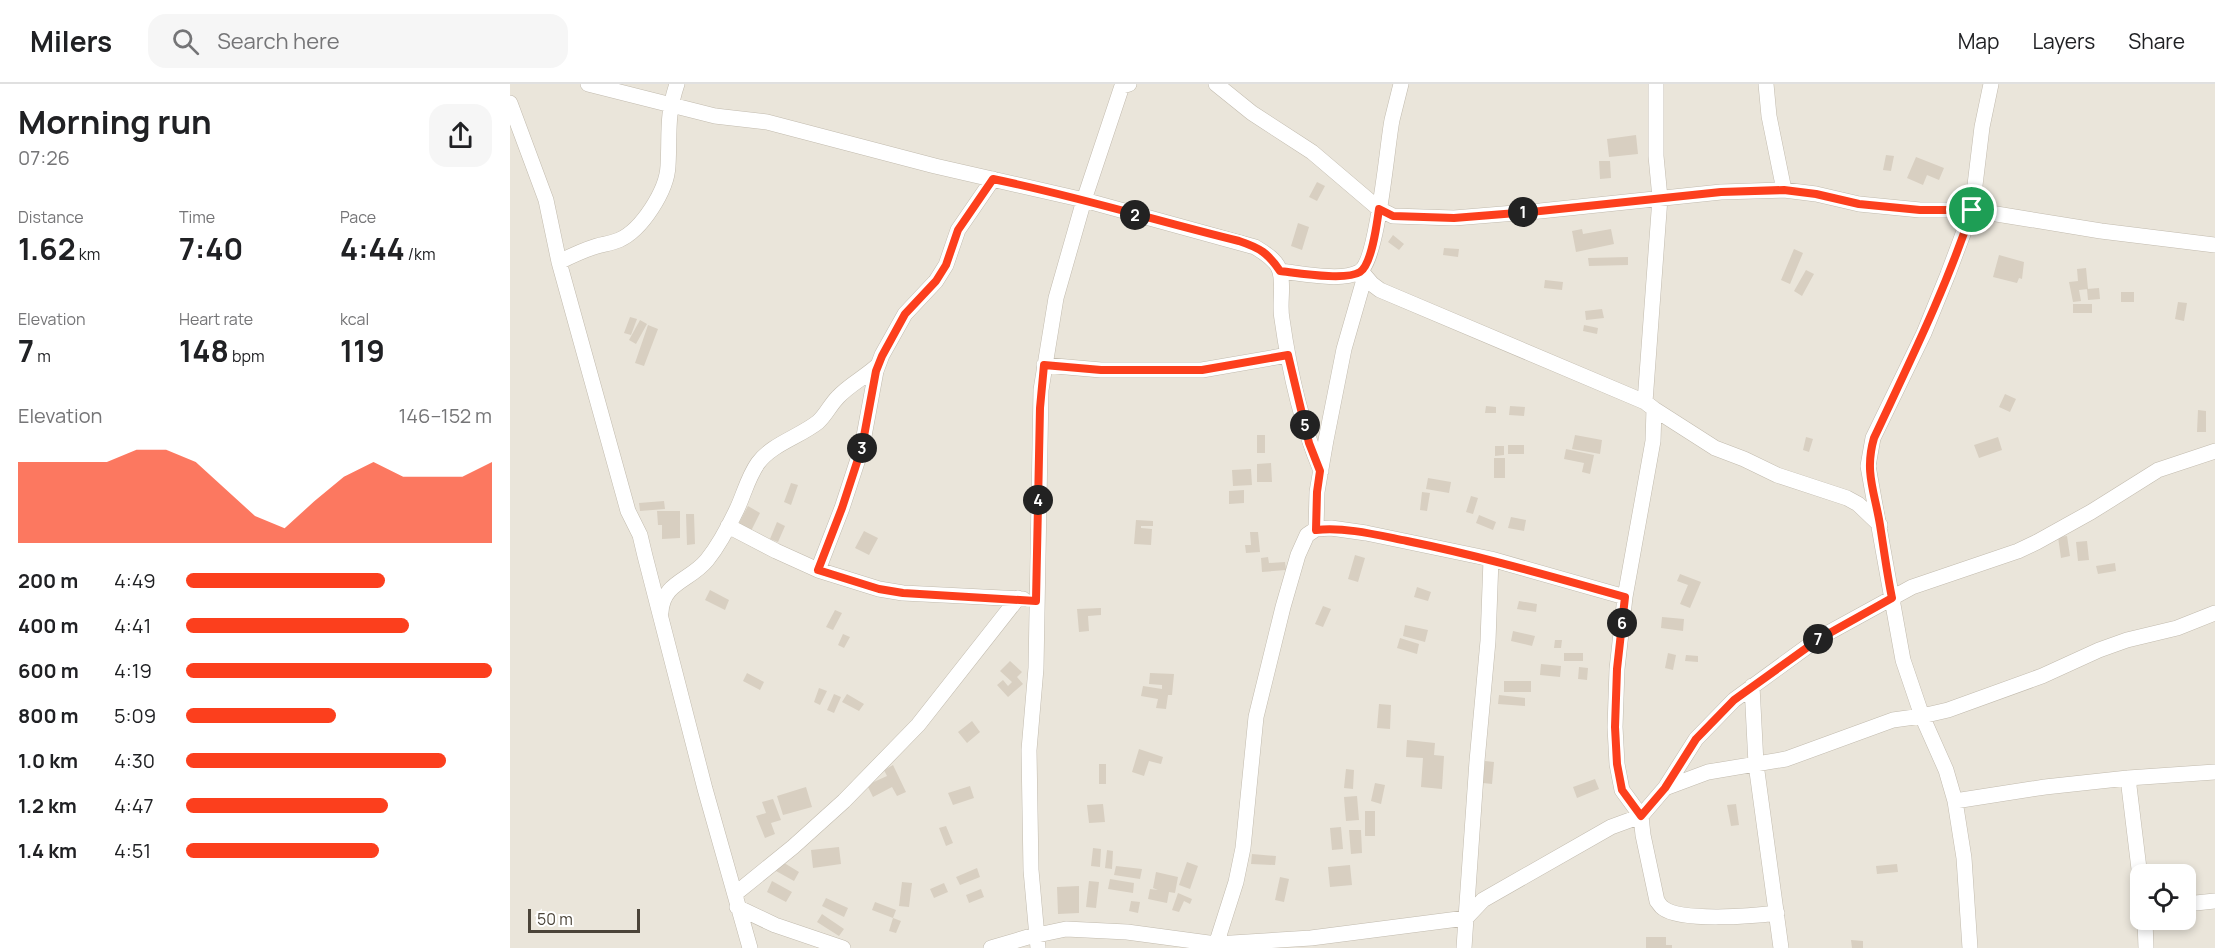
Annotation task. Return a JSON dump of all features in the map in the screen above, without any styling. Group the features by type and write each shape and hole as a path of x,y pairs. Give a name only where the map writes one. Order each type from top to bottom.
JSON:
{"street":[{"path":"588,84 715,116 768,122 935,166 1084,200 1255,247 1269,255 1280,271 1281,316 1288,355 1309,443 1320,471"},
{"path":"559,262 583,251 620,240 649,213 665,183 668,167 670,105 677,84"},
{"path":"1037,943 1031,870 1029,750 1036,678 1040,408 1044,365 1056,298 1084,200 1122,86 1129,84"},
{"path":"1216,84 1252,113 1311,152 1379,209 1393,216 1454,218 1721,192 1784,190 1816,194 1859,204 1920,210 1972,210 2101,231 2215,245"},
{"path":"1316,530 1320,471 1344,349 1363,273 1375,238 1392,120 1401,84"},
{"path":"1656,84 1656,156 1660,198 1649,405 1653,441 1625,597 1617,669 1615,727 1617,764 1622,790 1641,816 1642,835 1657,901 1663,909 1680,914 1709,917 1777,913"},
{"path":"1766,84 1769,116 1784,190"},
{"path":"1970,948 1964,858 1955,801 1946,770 1922,716 1903,660 1868,466 1871,445 1924,333 1972,210 1982,127 1991,84"},
{"path":"510,104 546,201 559,262 628,511 640,536 660,621 750,948"},
{"path":"818,570 862,447 877,366 905,314 936,281 946,265 958,230 993,179"},
{"path":"1280,271 1335,276 1363,273"},
{"path":"1363,273 1380,290 1649,405 1715,448 1777,475 1847,498 1858,504 1880,525"},
{"path":"1044,365 1101,370 1202,370 1288,355"},
{"path":"660,621 665,594 706,561 738,508 746,484 758,463 769,452 804,433 821,420 838,397 877,366"},
{"path":"1037,943 1066,929 1127,932 1216,946 1311,938 1466,918 1483,900 1546,862 1611,827 1641,816 1665,788 1696,739 1734,700 1819,639 1912,587 2018,550 2091,512 2158,470 2215,452"},
{"path":"728,526 818,570 879,589 903,593 1018,598 1036,601"},
{"path":"1216,946 1236,882 1243,848 1256,717 1298,555 1306,535 1316,530 1331,528 1366,533 1491,559 1625,597"},
{"path":"1464,948 1488,641 1491,559"},
{"path":"736,900 844,801 918,725 1018,598"},
{"path":"1665,788 1708,772 1786,759 1893,720 1948,710 2016,686 2099,650 2213,616"},
{"path":"1752,686 1756,764 1781,948"},
{"path":"1955,801 2045,787 2215,772"},
{"path":"2128,778 2138,864"},
{"path":"736,900 775,924 843,948"},
{"path":"2196,903 2215,901"},
{"path":"2145,930 2146,948"},
{"path":"991,948 1028,937 1037,943"}],"shaded area":[{"path":"510,84 2215,84 2215,948 510,948"}],"building":[{"path":"1636,135 1638,154 1609,157 1607,139"},
{"path":"1886,155 1894,156 1891,171 1883,170"},
{"path":"1916,157 1944,168 1939,180 1927,175 1923,185 1907,178"},
{"path":"1599,161 1610,161 1611,178 1600,179"},
{"path":"1317,182 1325,186 1317,201 1309,197"},
{"path":"1298,223 1309,227 1302,250 1291,246"},
{"path":"1582,229 1583,234 1611,229 1614,244 1576,252 1572,231"},
{"path":"1393,235 1404,244 1399,250 1388,242"},
{"path":"1444,248 1459,249 1458,257 1443,255"},
{"path":"1794,249 1803,253 1790,284 1781,280"},
{"path":"1999,255 2024,262 2022,279 2019,278 2017,283 1993,277"},
{"path":"1628,257 1628,265 1589,266 1588,258"},
{"path":"2086,268 2088,289 2079,290 2081,301 2073,302 2069,282 2078,281 2077,269"},
{"path":"1806,270 1814,274 1802,296 1794,291"},
{"path":"1545,280 1563,282 1562,290 1544,288"},
{"path":"2099,288 2100,299 2088,300 2087,289"},
{"path":"2121,292 2134,292 2134,302 2121,302"},
{"path":"2178,302 2187,303 2184,321 2175,319"},
{"path":"2073,304 2092,304 2092,313 2073,313"},
{"path":"1602,309 1604,318 1586,320 1585,311"},
{"path":"630,317 637,319 631,335 624,333"},
{"path":"640,320 647,324 636,344 629,340"},
{"path":"648,325 658,329 644,366 635,363"},
{"path":"1584,325 1598,328 1597,334 1583,331"},
{"path":"2005,394 2016,399 2010,412 1999,407"},
{"path":"1486,406 1496,407 1496,413 1485,413"},
{"path":"1510,406 1525,407 1524,416 1509,415"},
{"path":"2198,410 2206,411 2206,432 2197,432"},
{"path":"1257,435 1265,435 1265,453 1257,453"},
{"path":"1575,435 1602,440 1600,454 1572,449"},
{"path":"1806,437 1813,439 1809,452 1803,450"},
{"path":"1998,437 2002,450 1979,458 1974,445"},
{"path":"1508,445 1524,445 1524,454 1508,454"},
{"path":"1495,446 1504,446 1504,455 1495,456"},
{"path":"1566,449 1594,455 1590,474 1582,472 1584,463 1564,459"},
{"path":"1494,458 1505,458 1505,478 1494,478"},
{"path":"1271,463 1272,482 1257,482 1257,464"},
{"path":"1251,469 1252,485 1233,486 1232,470"},
{"path":"1428,478 1451,482 1449,493 1426,489"},
{"path":"791,483 798,485 791,505 784,502"},
{"path":"1244,490 1244,503 1229,504 1229,491"},
{"path":"1422,492 1430,493 1427,511 1420,510"},
{"path":"1471,496 1478,498 1473,514 1466,512"},
{"path":"664,501 665,509 640,511 639,503"},
{"path":"748,506 760,513 750,533 737,527"},
{"path":"657,511 680,511 680,538 662,539 662,525 658,525"},
{"path":"686,514 694,514 695,544 687,545"},
{"path":"1479,515 1496,522 1493,530 1476,523"},
{"path":"1511,517 1526,520 1524,531 1508,528"},
{"path":"1136,520 1153,521 1153,526 1141,526 1141,528 1152,529 1151,545 1134,544"},
{"path":"777,522 785,526 778,542 770,539"},
{"path":"864,531 878,538 869,555 855,548"},
{"path":"1250,532 1258,532 1260,552 1246,553 1245,545 1251,545"},
{"path":"2067,536 2070,556 2061,558 2058,537"},
{"path":"2087,541 2089,560 2078,561 2076,542"},
{"path":"1355,555 1365,558 1358,582 1348,579"},
{"path":"1268,557 1269,563 1285,562 1286,570 1262,572 1261,558"},
{"path":"2115,563 2116,571 2098,574 2096,566"},
{"path":"1680,574 1701,582 1690,608 1680,604 1688,585 1677,581"},
{"path":"1417,587 1431,592 1428,601 1414,597"},
{"path":"710,590 729,600 725,610 705,600"},
{"path":"1519,601 1537,604 1536,612 1517,609"},
{"path":"1323,606 1331,609 1323,627 1315,624"},
{"path":"1101,608 1101,615 1088,616 1089,631 1079,632 1077,609"},
{"path":"835,610 842,613 833,630 826,627"},
{"path":"1662,617 1684,619 1683,631 1661,628"},
{"path":"1405,625 1428,630 1425,642 1403,636"},
{"path":"1513,631 1535,636 1532,646 1511,641"},
{"path":"843,634 850,637 844,648 838,645"},
{"path":"1400,638 1419,644 1417,654 1397,648"},
{"path":"1555,640 1562,640 1561,648 1554,648"},
{"path":"1564,653 1583,653 1583,661 1564,661"},
{"path":"1668,653 1676,655 1673,670 1665,668"},
{"path":"1686,655 1698,656 1698,662 1685,661"},
{"path":"1010,661 1022,672 1017,677 1023,684 1008,697 997,685 1003,680 1008,686 1012,682 1000,671"},
{"path":"1541,664 1561,666 1560,677 1540,675"},
{"path":"1579,667 1588,668 1587,680 1578,679"},
{"path":"747,673 764,682 760,690 743,681"},
{"path":"1150,673 1174,674 1172,695 1168,695 1166,709 1156,708 1158,699 1141,696 1143,686 1162,689 1162,685 1149,684"},
{"path":"1504,681 1531,681 1531,692 1504,692"},
{"path":"819,688 827,691 820,705 814,702"},
{"path":"834,694 841,697 834,713 827,710"},
{"path":"847,694 864,704 859,711 842,702"},
{"path":"1499,695 1525,698 1525,706 1498,704"},
{"path":"1379,704 1391,705 1390,729 1377,728"},
{"path":"972,721 980,732 967,743 958,732"},
{"path":"1407,740 1435,743 1434,755 1444,756 1442,789 1421,787 1423,758 1406,757"},
{"path":"1139,749 1163,757 1161,764 1149,761 1144,776 1132,772"},
{"path":"1485,761 1494,762 1492,784 1483,783"},
{"path":"1099,764 1106,764 1106,784 1099,784"},
{"path":"893,765 906,792 897,796 892,787 873,797 867,785 887,776 884,770"},
{"path":"1346,769 1354,770 1353,789 1344,788"},
{"path":"1595,779 1599,789 1577,798 1573,787"},
{"path":"1375,783 1385,785 1381,804 1371,801"},
{"path":"970,786 974,798 953,805 948,793"},
{"path":"806,787 812,807 783,815 777,796"},
{"path":"1357,796 1359,820 1346,821 1344,797"},
{"path":"773,799 781,820 771,823 775,834 765,838 756,816 766,813 762,802"},
{"path":"1103,804 1105,822 1089,823 1087,805"},
{"path":"1736,804 1739,825 1731,826 1727,805"},
{"path":"1365,811 1375,811 1375,836 1365,836"},
{"path":"946,826 953,843 946,846 939,828"},
{"path":"1341,827 1343,849 1332,850 1330,828"},
{"path":"1349,830 1361,830 1362,853 1351,854"},
{"path":"839,847 841,864 813,868 811,850"},
{"path":"1093,848 1101,849 1100,867 1091,866"},
{"path":"1107,850 1113,851 1112,869 1105,868"},
{"path":"1252,854 1276,856 1275,865 1251,864"},
{"path":"781,861 799,872 794,881 776,871"},
{"path":"1187,862 1198,866 1190,889 1179,885"},
{"path":"1897,864 1898,872 1877,874 1876,866"},
{"path":"1350,865 1352,885 1330,887 1328,867"},
{"path":"1116,866 1142,869 1140,879 1114,875"},
{"path":"977,868 980,877 960,885 956,877"},
{"path":"1156,872 1178,877 1175,893 1169,892 1167,903 1148,899 1150,889 1158,890 1153,888"},
{"path":"1280,877 1289,879 1284,902 1275,900"},
{"path":"1110,879 1134,883 1133,893 1108,889"},
{"path":"772,881 792,892 786,902 767,892"},
{"path":"1089,881 1099,882 1096,908 1086,907"},
{"path":"902,882 912,883 909,907 899,906"},
{"path":"944,883 948,892 934,898 930,889"},
{"path":"1079,886 1079,913 1058,914 1057,887"},
{"path":"981,889 984,897 969,903 966,895"},
{"path":"1178,893 1192,899 1190,904 1184,901 1179,912 1172,910"},
{"path":"826,898 848,908 844,917 822,906"},
{"path":"1131,901 1140,902 1138,913 1129,911"},
{"path":"875,902 896,910 893,918 872,910"},
{"path":"822,914 844,929 839,936 817,922"},
{"path":"893,918 901,921 896,933 889,931"},
{"path":"1646,937 1666,937 1666,945 1672,945 1672,948 1646,948"},
{"path":"1851,940 1863,941 1863,948 1852,948"}],"route":[{"path":"993,179 1084,200 1140,217 1239,241 1269,255 1280,271 1335,276 1358,273 1365,267 1375,238 1379,209 1393,216 1454,218 1721,192 1784,190 1816,194 1859,204 1920,210 1972,210 1924,333 1869,452 1869,478 1880,525 1892,598 1819,639 1734,700 1696,739 1665,788 1641,816 1622,790 1617,764 1615,727 1617,669 1625,597 1491,559 1366,533 1331,528 1316,530 1320,471 1309,443 1288,355 1224,368 1202,370 1101,370 1044,365 1040,408 1036,601 903,593 879,589 818,570 862,447 877,366 905,314 936,281 946,265 958,230 993,179"}]}
